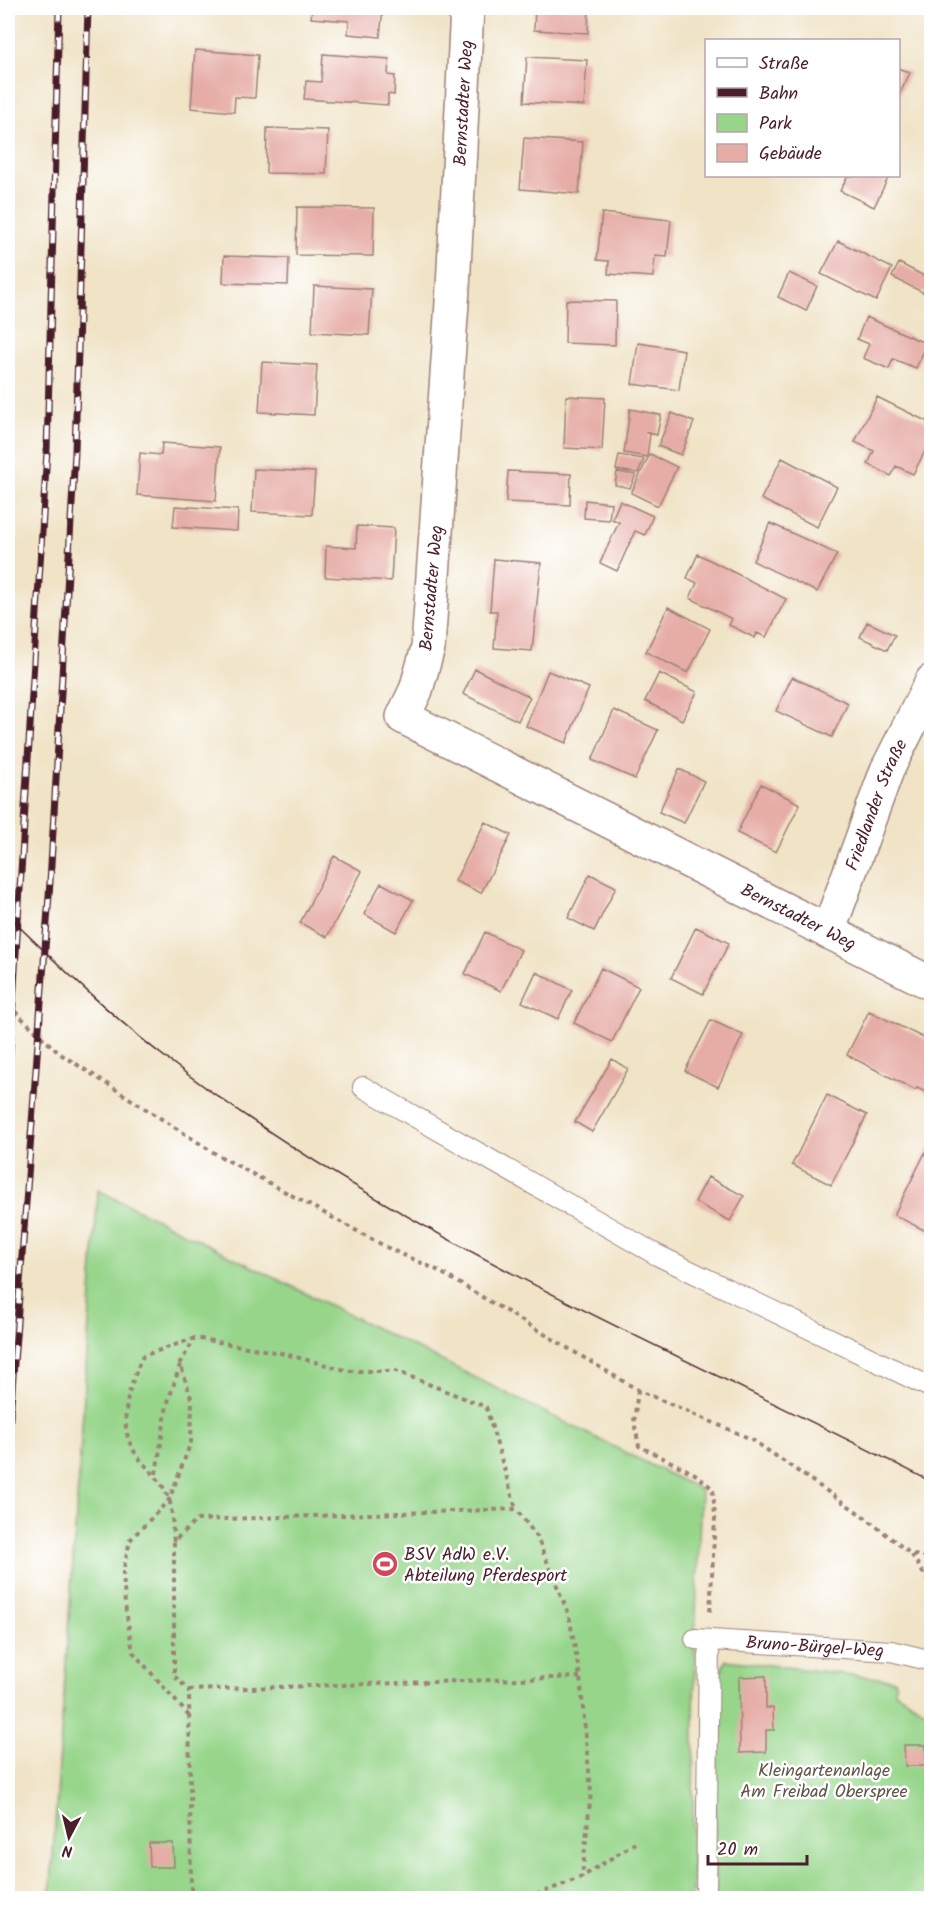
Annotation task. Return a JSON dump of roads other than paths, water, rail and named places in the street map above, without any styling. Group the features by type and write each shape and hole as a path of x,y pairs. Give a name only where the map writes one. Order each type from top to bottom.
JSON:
{"street":[{"name":"Bernstadter Weg","path":"468,8 453,288 428,648 416,690 404,717 932,984"},
{"name":"Friedlander Straße","path":"828,932 887,770 932,681"}],"lane":[{"path":"363,1087 657,1255 932,1388"},
{"name":"Bruno-Bürgel-Weg","path":"706,1899 702,1640 891,1651 932,1661"}],"tram line":[{"path":"8,916 145,1042 255,1122 347,1181 442,1236 539,1287 932,1482"}],"railway":[{"path":"8,1083 47,451 59,8"},
{"path":"8,1443 50,882 75,452 88,8"}],"place":[{"name":"BSV AdW e.V. Abteilung Pferdesport","path":"385,1564"}],"park label":[{"name":"Kleingartenanlage Am Freibad Oberspree","path":"824,1780"}]}
